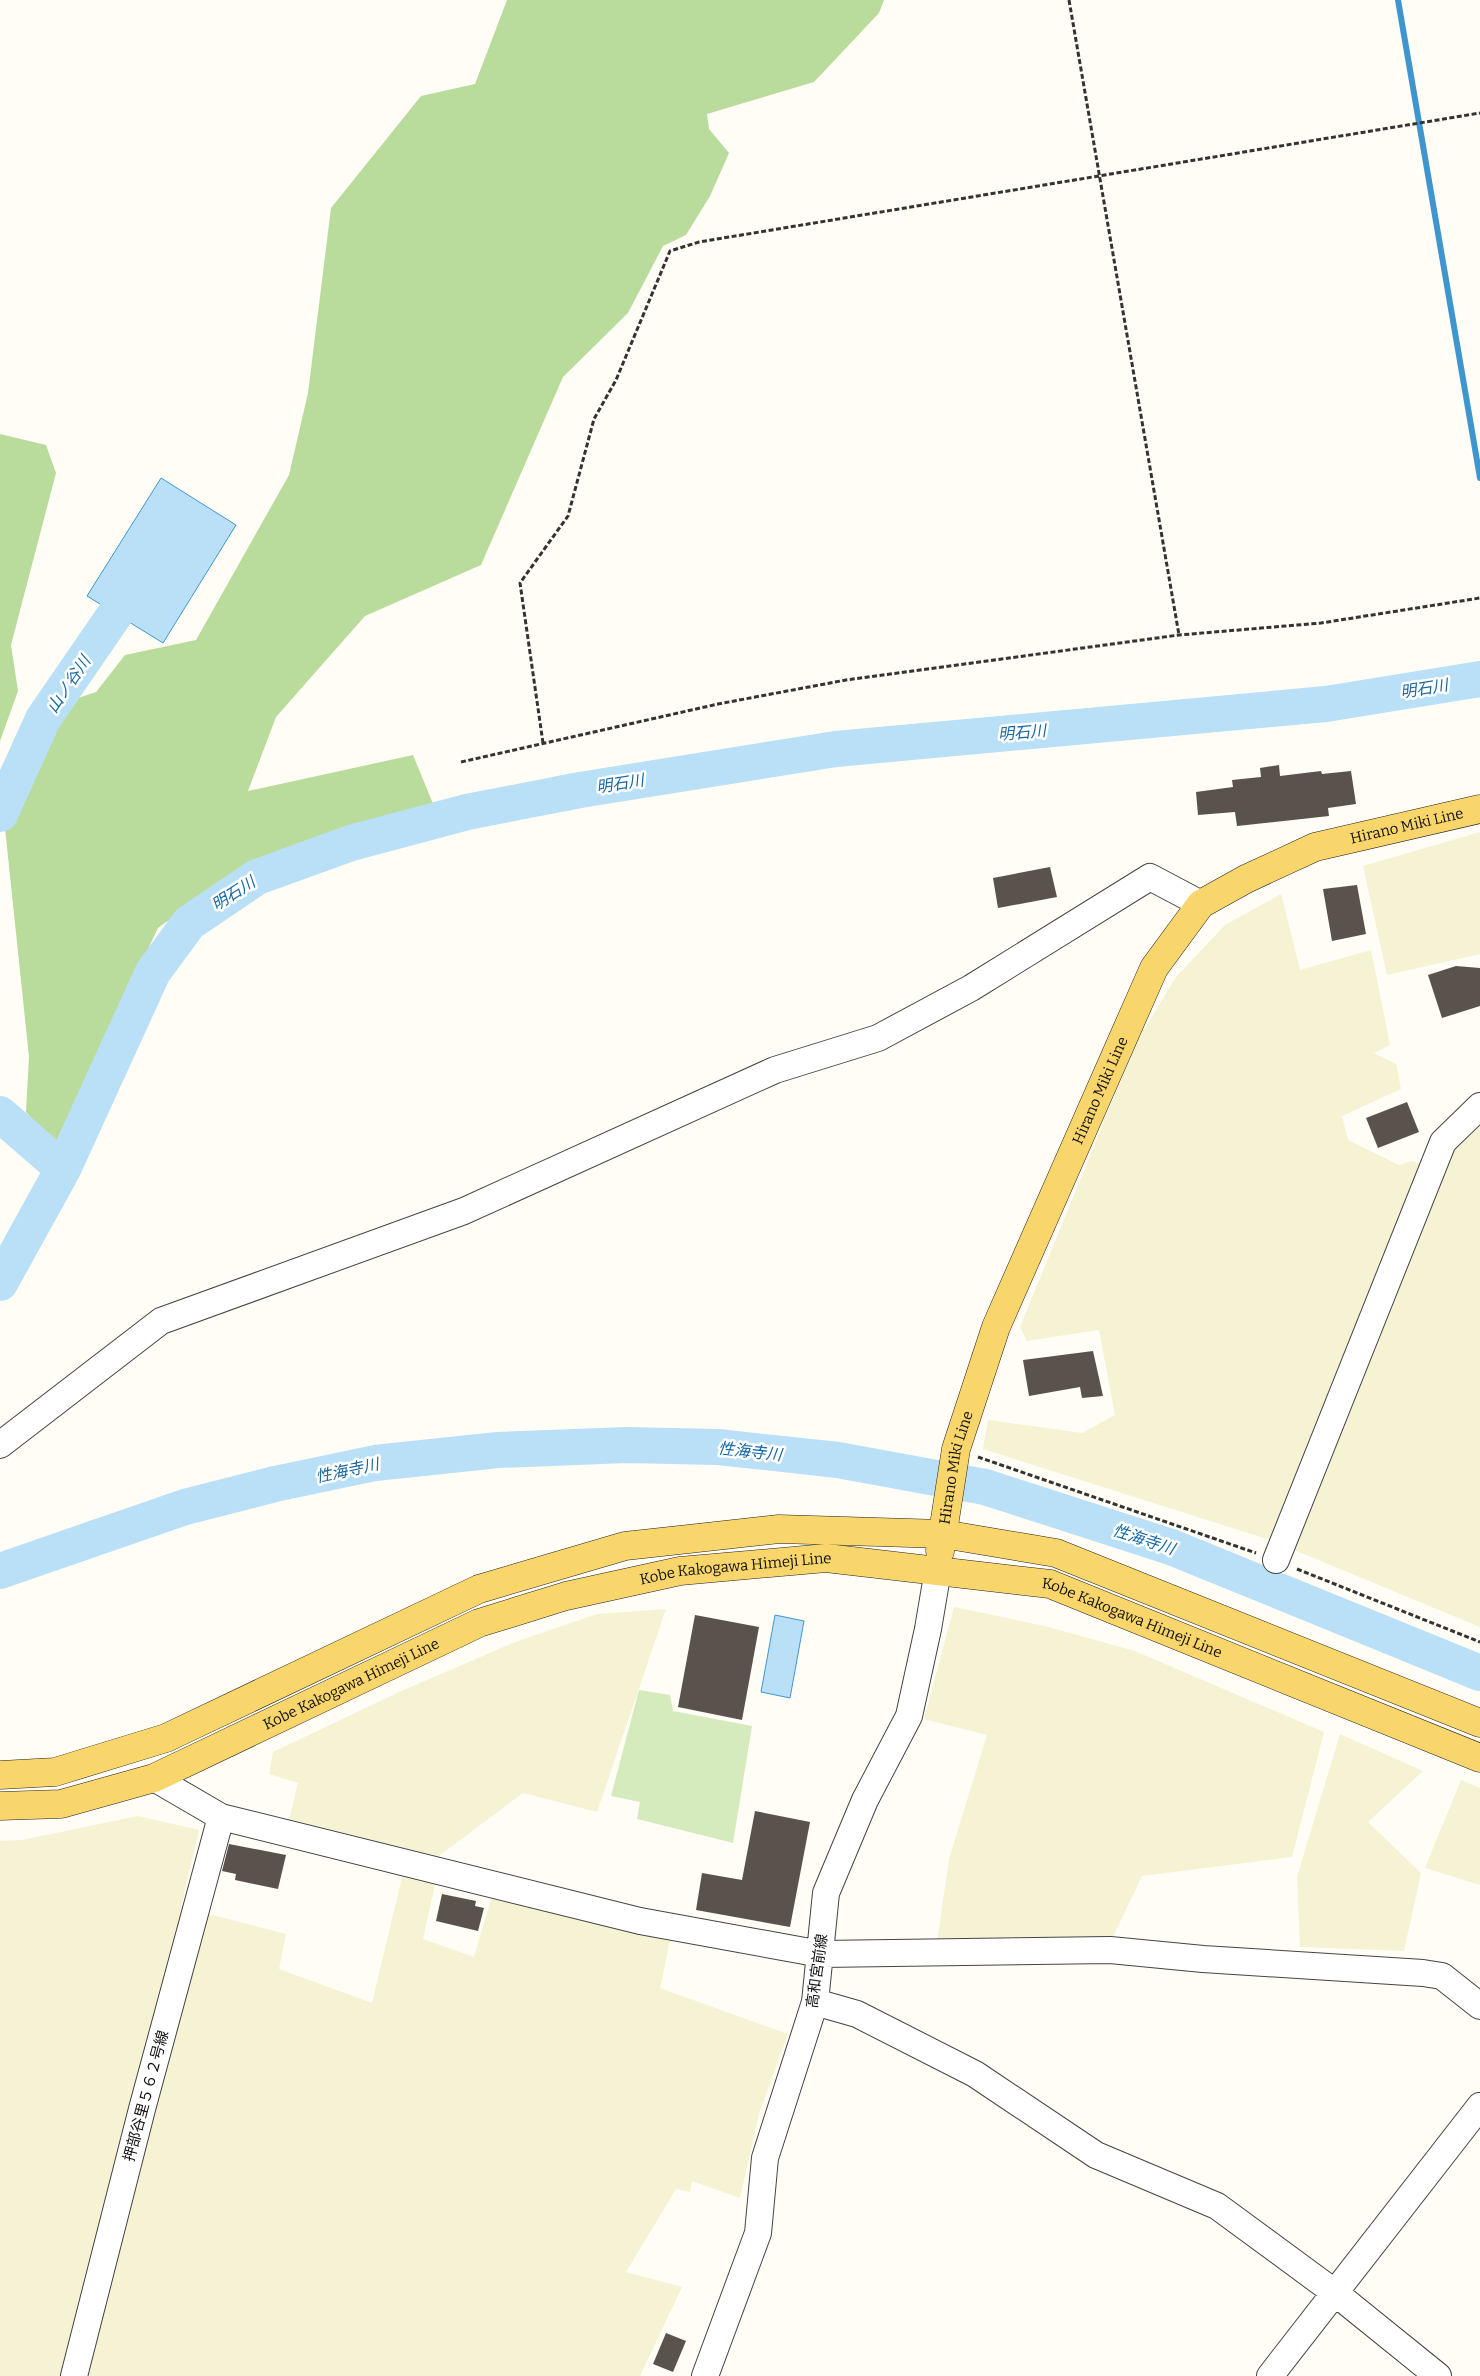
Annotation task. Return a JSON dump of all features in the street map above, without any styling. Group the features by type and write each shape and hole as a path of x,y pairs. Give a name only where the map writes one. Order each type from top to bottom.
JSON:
{"main road":[{"name":"Hirano Miki Line","path":"938,1570 956,1449 996,1328 1154,968 1201,904 1246,879 1315,847 1480,809"},
{"name":"Kobe Kakogawa Himeji Line","path":"0,1775 55,1772 166,1738 480,1589 625,1546 779,1529 942,1534 1056,1553 1480,1723"},
{"name":"Kobe Kakogawa Himeji Line","path":"0,1806 61,1804 154,1778 480,1623 566,1596 680,1570 826,1558 1050,1584 1480,1758"}],"street":[{"path":"0,1445 161,1321 464,1211 775,1070 878,1038 971,988 1150,877 1201,904"},
{"path":"1276,1560 1443,1142 1480,1106"},
{"name":"高和宮前線","path":"705,2376 758,2233 766,2158 815,2002 826,1893 865,1800 909,1716 928,1629 938,1570"},
{"path":"154,1778 221,1817 640,1921 821,1954 1110,1950 1203,1959 1423,1973 1442,1976 1480,2006"},
{"name":"押部谷里５６２号線","path":"74,2376 221,1817"},
{"path":"815,2002 857,2014 975,2074 1096,2156 1217,2206 1334,2292 1438,2376"},
{"path":"1270,2376 1480,2106"}],"path":[{"path":"1069,0 1178,635"},
{"path":"543,743 520,583 568,516 594,420 616,380 670,251 699,242 1480,113"},
{"path":"461,762 718,704 846,680 1178,635 1321,623 1480,598"},
{"path":"956,1449 1095,1495 1276,1560 1480,1642"}],"shaded area":[{"path":"1480,832 1480,954 1387,975 1363,866"},
{"path":"1281,894 1300,970 1371,950 1390,1045 1374,1053 1396,1064 1401,1089 1342,1116 1348,1140 1399,1165 1412,1161 1444,1172 1456,1144 1480,1122 1480,1627 1270,1540 983,1449 988,1420 1082,1433 1115,1415 1099,1330 1027,1341 1020,1327 1137,1041 1176,977 1225,925"},
{"path":"954,1607 1045,1626 1135,1651 1324,1732 1292,1857 1142,1876 1111,1941 937,1942 949,1859 987,1735 924,1719"},
{"path":"666,1609 597,1812 523,1793 435,1859 288,1824 298,1783 269,1774 273,1752 399,1692 515,1642 597,1614"},
{"path":"1340,1734 1423,1771 1368,1822 1421,1873 1404,1951 1300,1947 1297,1877"},
{"path":"1461,1780 1480,1788 1480,1885 1425,1868"},
{"path":"138,1816 199,1830 181,1907 286,1934 279,1969 372,2003 403,1873 436,1880 423,1939 474,1957 491,1899 671,1936 660,1988 788,2034 759,2114 740,2198 692,2181 690,2192 676,2189 626,2272 682,2287 640,2376 0,2376 0,1841 22,1840"}],"green space":[{"path":"507,0 884,0 879,13 814,82 707,114 709,129 729,153 710,196 686,235 663,246 628,313 563,377 481,565 365,616 276,717 248,791 413,755 436,811 237,871 158,928 55,1145 26,1112 29,1057 5,828 72,700 96,692 125,655 196,640 289,475 308,393 331,208 421,96 475,84"},
{"path":"0,434 46,445 56,473 11,645 18,691 0,741"},
{"path":"639,1690 670,1695 673,1711 752,1726 733,1843 637,1819 640,1802 611,1796"}],"water":[{"path":"161,478 236,525 163,643 87,596"},
{"path":"775,1615 804,1621 790,1698 761,1692"}],"building":[{"path":"1279,765 1280,776 1321,771 1322,774 1351,771 1356,804 1328,808 1329,816 1237,826 1235,812 1198,815 1196,792 1233,787 1232,780 1261,777 1260,768"},
{"path":"1050,867 1057,897 998,908 993,878"},
{"path":"1357,885 1366,934 1332,941 1323,889"},
{"path":"1456,966 1480,968 1480,1006 1442,1018 1428,975"},
{"path":"1407,1102 1419,1132 1378,1148 1366,1118"},
{"path":"1093,1351 1103,1396 1082,1398 1080,1387 1029,1396 1023,1360"},
{"path":"695,1615 759,1627 742,1720 678,1707"},
{"path":"755,1811 810,1822 790,1927 696,1910 702,1873 742,1880"},
{"path":"229,1844 286,1855 278,1889 235,1880 236,1874 222,1871"},
{"path":"442,1894 476,1901 475,1906 484,1908 478,1931 436,1921"},
{"path":"666,2333 686,2341 673,2372 653,2364"}],"waterway":[{"path":"1398,0 1480,478"},
{"name":"山ノ谷川","path":"0,814 43,719 144,572"},
{"name":"明石川","path":"0,1283 63,1169 153,972 189,923 257,877 351,843 467,812 580,790 836,749 1326,704 1480,679"},
{"name":"山ノ谷川","path":"0,1114 63,1169"},
{"name":"性海寺川","path":"0,1571 185,1507 275,1484 375,1463 498,1450 627,1445 718,1447 838,1460 985,1487 1171,1547 1480,1673"}]}
